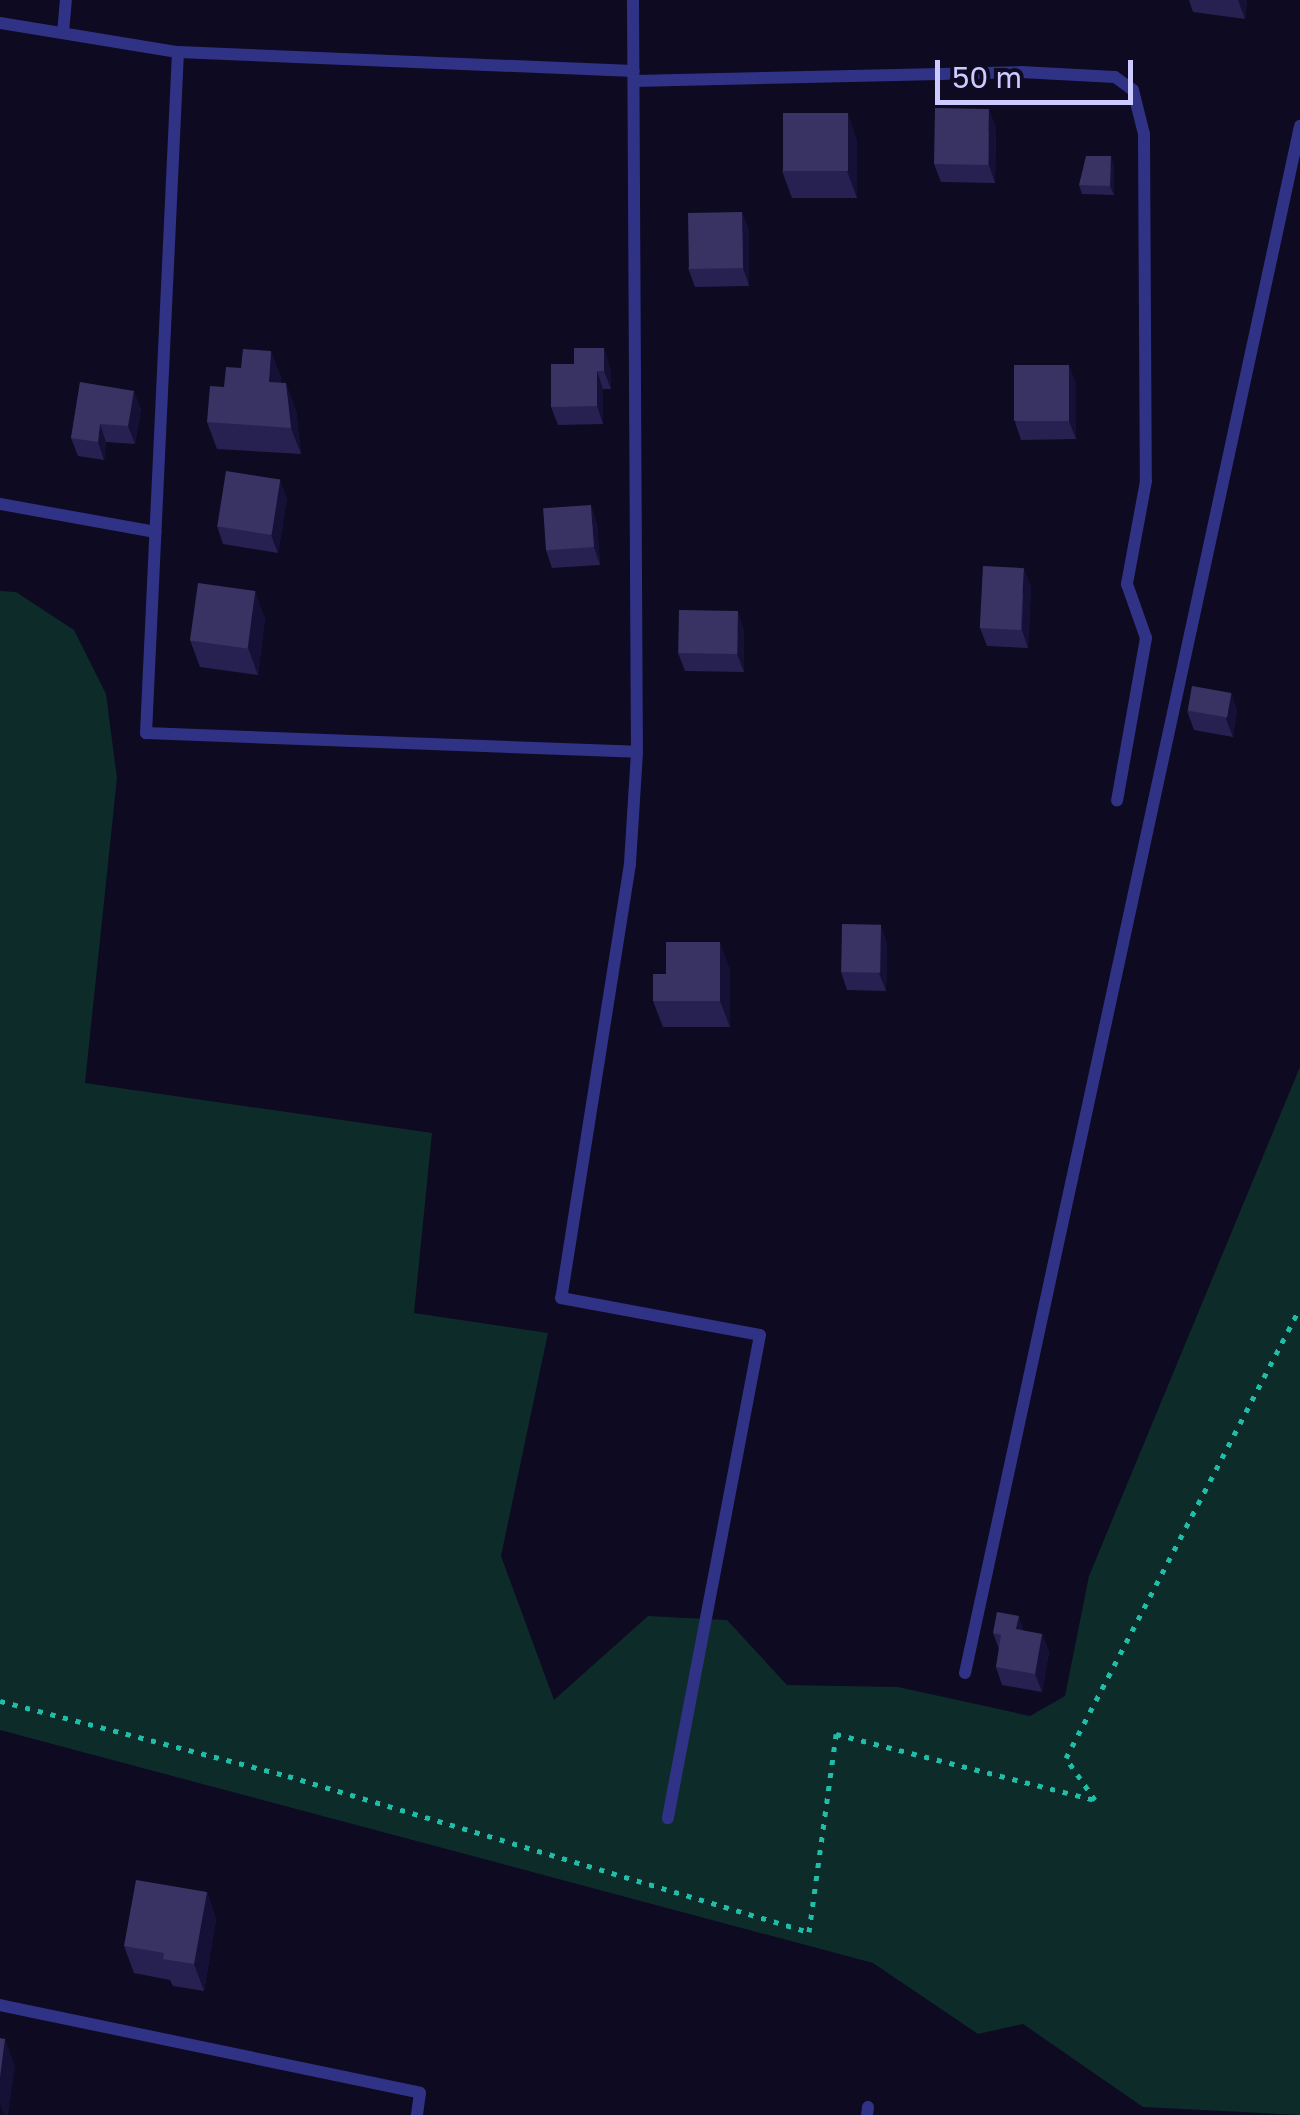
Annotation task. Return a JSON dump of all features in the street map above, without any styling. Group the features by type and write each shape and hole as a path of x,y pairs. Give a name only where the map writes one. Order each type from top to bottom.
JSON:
{"lane":[{"path":"63,34 66,0"},
{"path":"633,0 638,752 630,864 562,1298 760,1335 668,1818"},
{"path":"0,23 178,52 634,76 1021,72 1115,77 1133,90 1144,134 1146,481 1126,584 1146,638 1117,800"},
{"path":"178,52 146,733 638,752"},
{"path":"965,1672 1300,126"},
{"path":"0,504 156,532"},
{"path":"0,2004 420,2093 417,2115"}],"path":[{"path":"0,1702 288,1776 809,1932 836,1734 1094,1800 1066,1758 1300,1308"}],"green space":[{"path":"0,591 16,592 74,630 106,694 117,778 85,1083 432,1133 414,1313 548,1333 501,1556 554,1700 648,1616 727,1620 787,1685 898,1687 1030,1716 1065,1696 1089,1576 1300,1067 1300,2115 1143,2107 1023,2024 978,2034 873,1963 0,1730"}],"building":[{"path":"935,108 989,109 988,165 934,164"},
{"path":"783,113 848,113 848,171 783,171"},
{"path":"1086,156 1111,156 1110,186 1079,185"},
{"path":"742,212 743,268 689,269 688,213"},
{"path":"574,348 604,348 604,371 597,371 597,406 551,407 551,364 574,364"},
{"path":"243,349 271,351 269,382 286,383 291,428 207,422 210,386 224,387 226,367 241,368"},
{"path":"1014,365 1069,365 1069,421 1014,421"},
{"path":"80,382 134,391 128,426 100,424 98,442 71,438"},
{"path":"226,471 280,480 272,535 217,526"},
{"path":"591,505 594,547 546,550 543,508"},
{"path":"983,566 1024,568 1021,630 980,628"},
{"path":"198,583 255,591 247,649 190,640"},
{"path":"679,610 738,611 737,654 678,653"},
{"path":"1192,686 1231,693 1227,718 1188,711"},
{"path":"842,924 881,925 880,973 841,972"},
{"path":"666,942 720,942 720,1001 653,1001 653,974 666,974"},
{"path":"997,1612 1019,1616 1016,1629 1042,1634 1035,1674 996,1667 1001,1635 993,1633"},
{"path":"136,1880 207,1892 194,1964 163,1959 164,1953 124,1946"},
{"path":"0,2038 5,2039 0,2078"}]}
